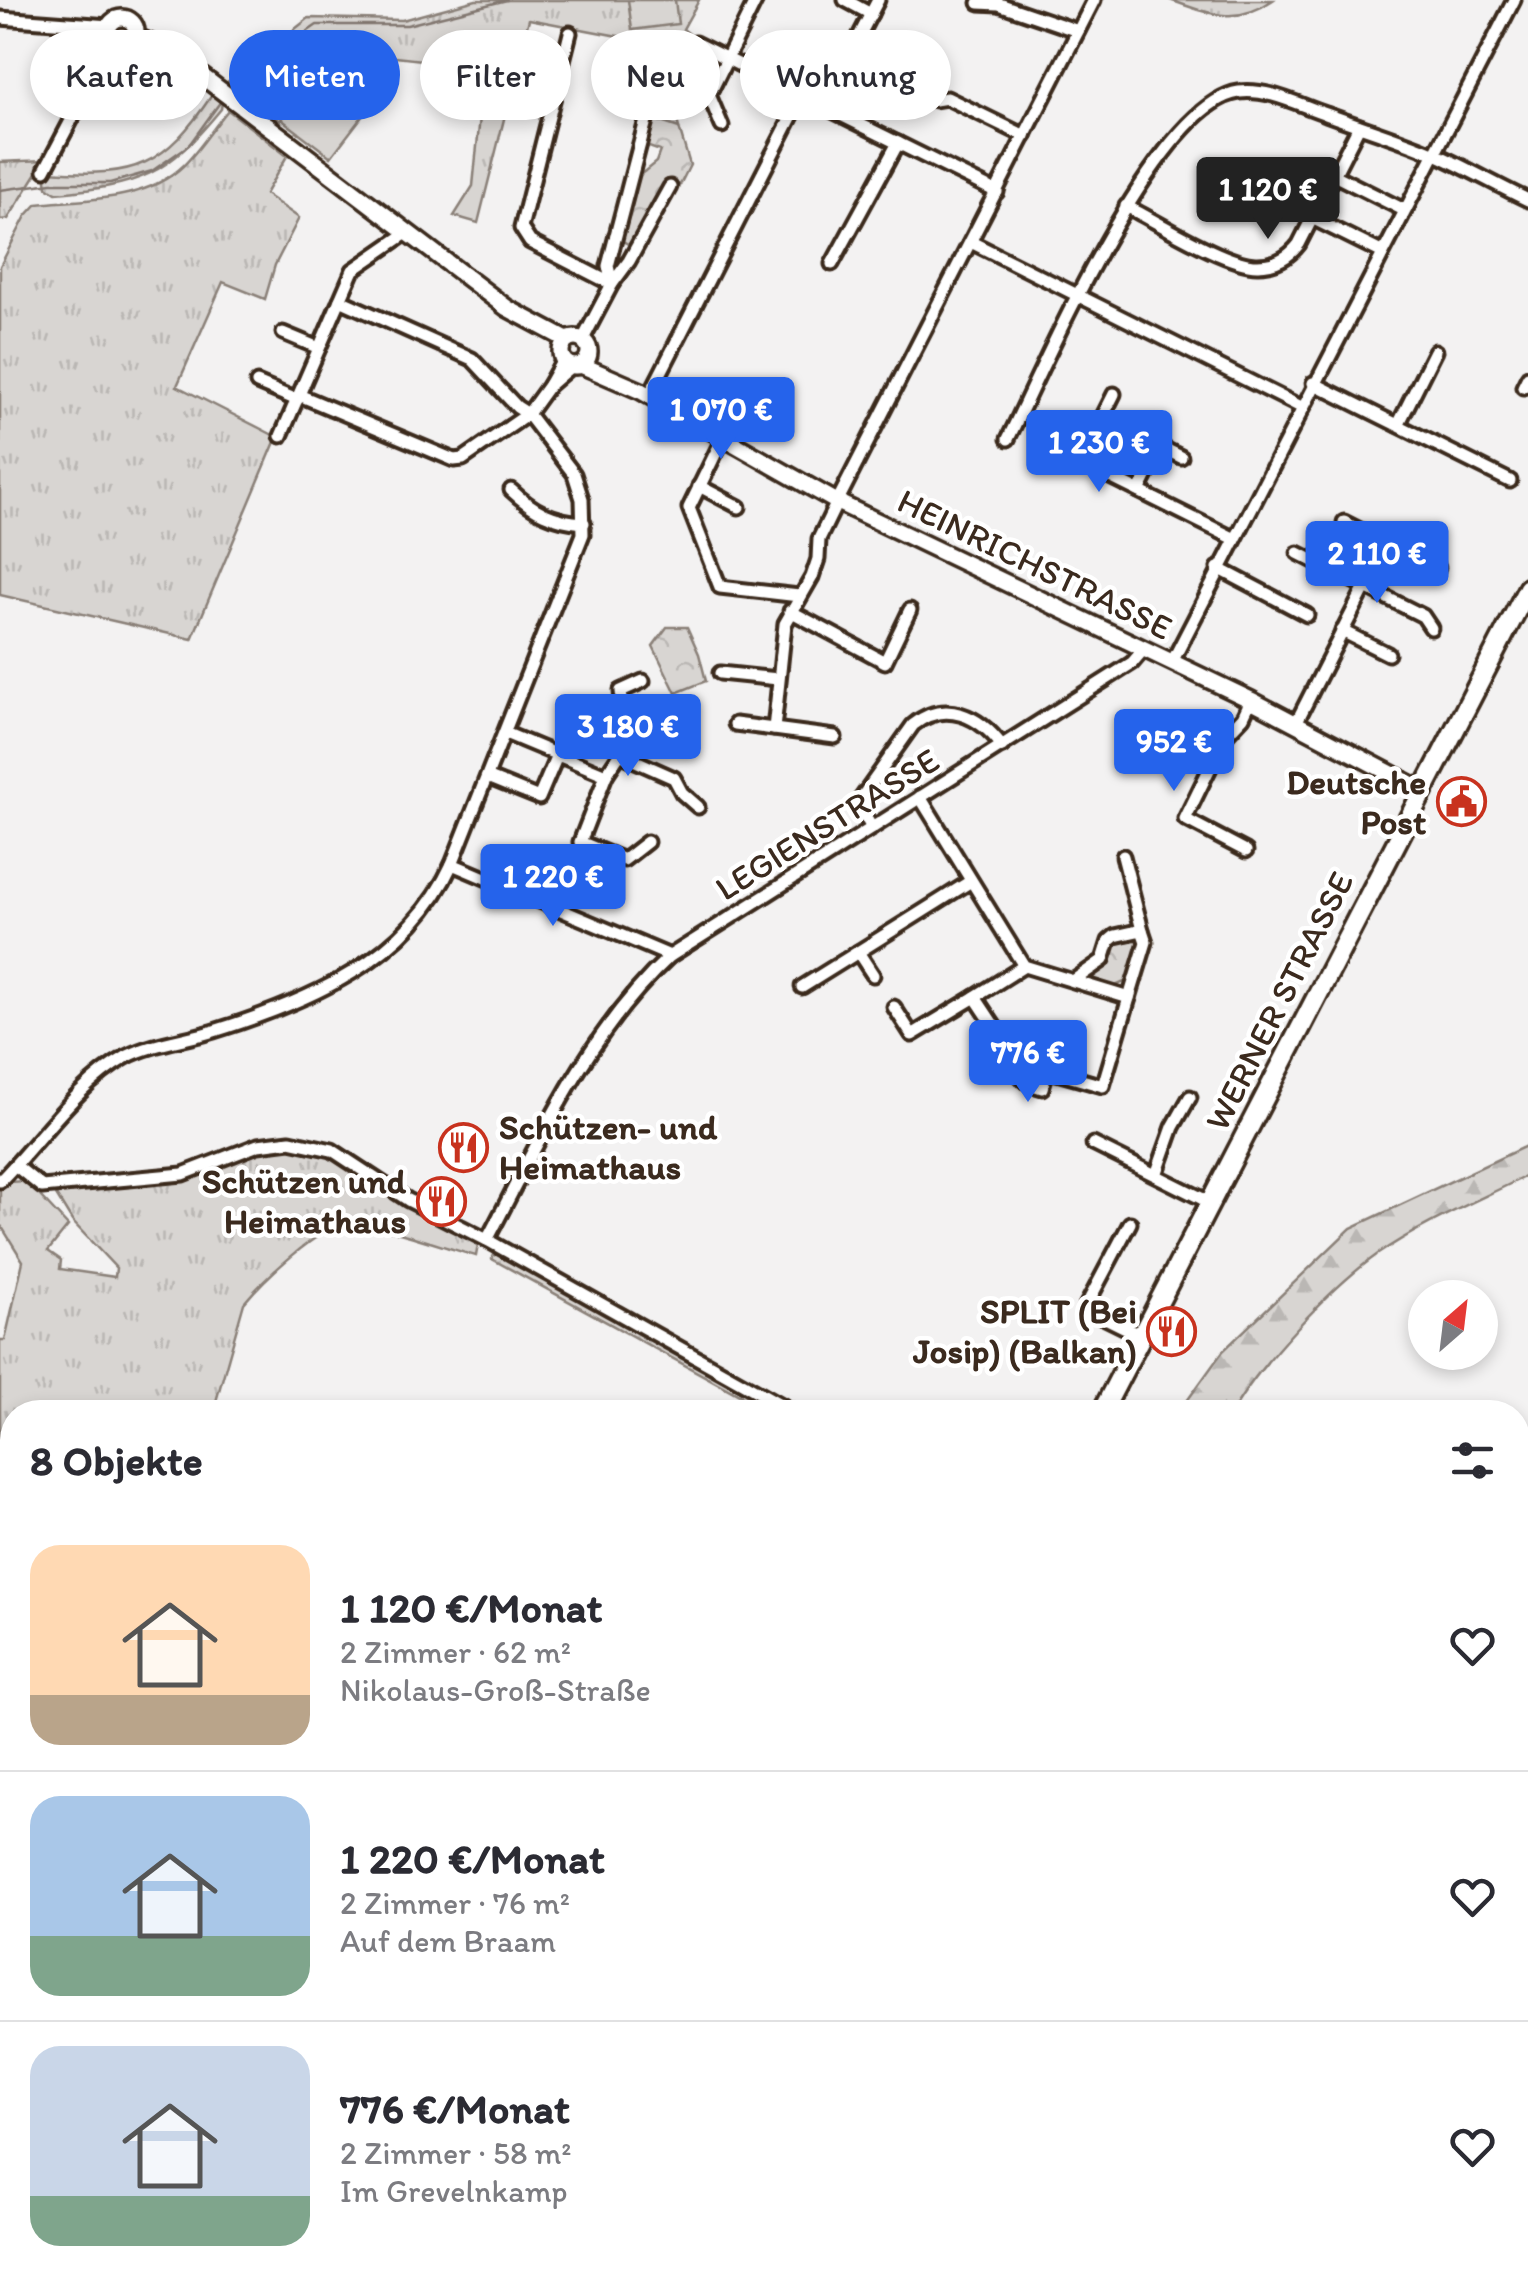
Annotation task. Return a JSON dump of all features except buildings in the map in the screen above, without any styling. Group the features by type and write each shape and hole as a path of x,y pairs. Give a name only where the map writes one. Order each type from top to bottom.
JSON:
{"main road":[{"name":"WERNER STRASSE","path":"1108,1400 1528,588"}],"street":[{"path":"111,30 125,0"},
{"path":"722,126 709,95 756,0"},
{"path":"845,0 872,14"},
{"path":"863,30 878,0"},
{"path":"774,729 785,624 812,577 819,540 1094,0"},
{"path":"1172,662 1514,0"},
{"path":"979,3 999,4 1078,31"},
{"path":"0,18 116,22"},
{"name":"HEINRICHSTRASSE","path":"116,22 132,22 134,30"},
{"path":"720,54 740,64"},
{"name":"HEINRICHSTRASSE","path":"209,81 573,353 837,502 1251,700 1424,791"},
{"path":"1008,439 1126,206 1186,130 1209,106 1232,94 1260,92 1360,126 1433,153 1528,200"},
{"path":"951,100 1025,136"},
{"path":"46,170 72,120"},
{"path":"548,120 521,228 530,242 612,284"},
{"path":"612,284 608,266 646,120"},
{"path":"649,396 790,120"},
{"path":"851,120 996,192"},
{"path":"1126,206 1230,259 1256,266 1280,260 1294,250 1360,126"},
{"path":"832,264 898,143"},
{"path":"1334,175 1404,210"},
{"path":"257,383 454,460 463,459 528,414 573,353 670,187"},
{"path":"1251,198 1256,188 1314,214 1381,252"},
{"path":"282,436 352,270 408,232"},
{"path":"971,242 1301,407"},
{"path":"612,252 629,261"},
{"path":"0,1180 82,1094 124,1058 260,1014 350,973 405,935 425,912 452,864 580,546 584,523 582,499 574,474 528,414 472,359 340,300"},
{"path":"283,333 319,348"},
{"path":"1398,425 1435,351"},
{"path":"1313,383 1510,481"},
{"path":"1114,394 1080,462 1233,538"},
{"path":"723,438 688,508 720,587 799,596"},
{"path":"1146,440 1181,457"},
{"path":"1139,491 1160,447"},
{"path":"699,486 739,506"},
{"path":"511,490 528,506 559,522 584,523"},
{"path":"1344,522 1438,568"},
{"path":"1296,724 1388,544"},
{"path":"1298,553 1423,616 1431,628"},
{"path":"1218,568 1308,615"},
{"path":"790,612 885,662 910,610"},
{"path":"1342,630 1388,654"},
{"name":"LEGIENSTRASSE","path":"487,1240 564,1092 638,986 670,956 1136,660 1144,649"},
{"path":"720,673 778,679"},
{"path":"644,681 621,690 624,722 620,754 606,775 580,842 624,860 647,842"},
{"path":"1246,851 1185,818 1226,736 1243,718 1251,700"},
{"path":"872,828 860,801 913,725 923,717 939,711 961,714 986,727 1002,746"},
{"path":"487,776 539,798 571,723"},
{"path":"736,724 835,737"},
{"path":"505,733 606,775"},
{"path":"620,754 674,778 682,793 698,807"},
{"path":"920,797 1024,966 1130,998"},
{"path":"1018,1062 1103,1086 1146,942 1122,856"},
{"path":"452,864 670,956"},
{"path":"802,988 971,881"},
{"path":"1074,982 1103,960 1109,942 1116,936 1142,930"},
{"path":"858,952 873,975"},
{"path":"894,1007 912,1034 1024,966"},
{"path":"974,997 1018,1062 1018,1074 1024,1083 1042,1088 1047,1070"},
{"path":"1156,1175 1173,1127 1190,1097"},
{"path":"15,1166 42,1187 183,1174 246,1147 290,1141 332,1150 408,1200 773,1400"},
{"path":"1093,1144 1211,1203"},
{"path":"1130,1223 1085,1308 1142,1336"}],"green space":[{"path":"476,0 699,0 684,30 591,31 529,19 526,30 420,30 420,60 400,57 400,30 294,30 309,18 402,20"},
{"path":"628,0 675,0 678,24 632,30"},
{"path":"1170,0 1273,0 1247,13 1223,15"},
{"path":"212,95 222,102 221,109 184,149 150,173 86,190 56,193 47,187 50,171 105,172 145,162 179,138 194,120 209,120"},
{"path":"228,110 229,120 241,120 287,156 265,194 299,218 275,265 265,299 223,282 177,386 277,437 192,639 0,595 0,266 26,216 37,204 134,192 169,177 196,152"},
{"path":"282,120 359,120 331,157"},
{"path":"480,120 504,120 478,223 454,216 473,186"},
{"path":"652,120 679,128 690,165 680,185 667,180 632,246 619,239 635,179 656,162 660,151 646,146"},
{"path":"653,120 677,120 679,128"},
{"path":"45,160 8,219 0,220 0,162"},
{"path":"667,627 687,627 706,681 676,693 653,646"},
{"path":"1136,935 1140,949 1131,979 1109,989 1083,981 1111,943"},
{"path":"1528,1145 1528,1175 1413,1232 1378,1254 1318,1306 1278,1349 1240,1400 1188,1400 1223,1351 1351,1228"},
{"path":"289,1146 334,1155 479,1239 476,1256 374,1226 336,1226 292,1256 244,1303 216,1400 0,1400 0,1340 5,1340 23,1261 0,1224 0,1189 8,1182 26,1181 68,1226 48,1251 61,1260 60,1269 115,1277 116,1268 72,1221 53,1190 183,1179 257,1150"},
{"path":"496,1251 763,1400 748,1400 492,1259"}],"waterway":[{"path":"310,30 317,25 407,25 507,0"},
{"path":"0,190 52,183 110,183 152,171 189,145 221,101"}],"place":[{"name":"Deutsche Post","path":"1461,802"},
{"name":"Schützen- und Heimathaus","path":"464,1147"},
{"name":"Schützen und Heimathaus","path":"441,1201"},
{"name":"SPLIT (Bei Josip) (Balkan)","path":"1172,1331"}]}
